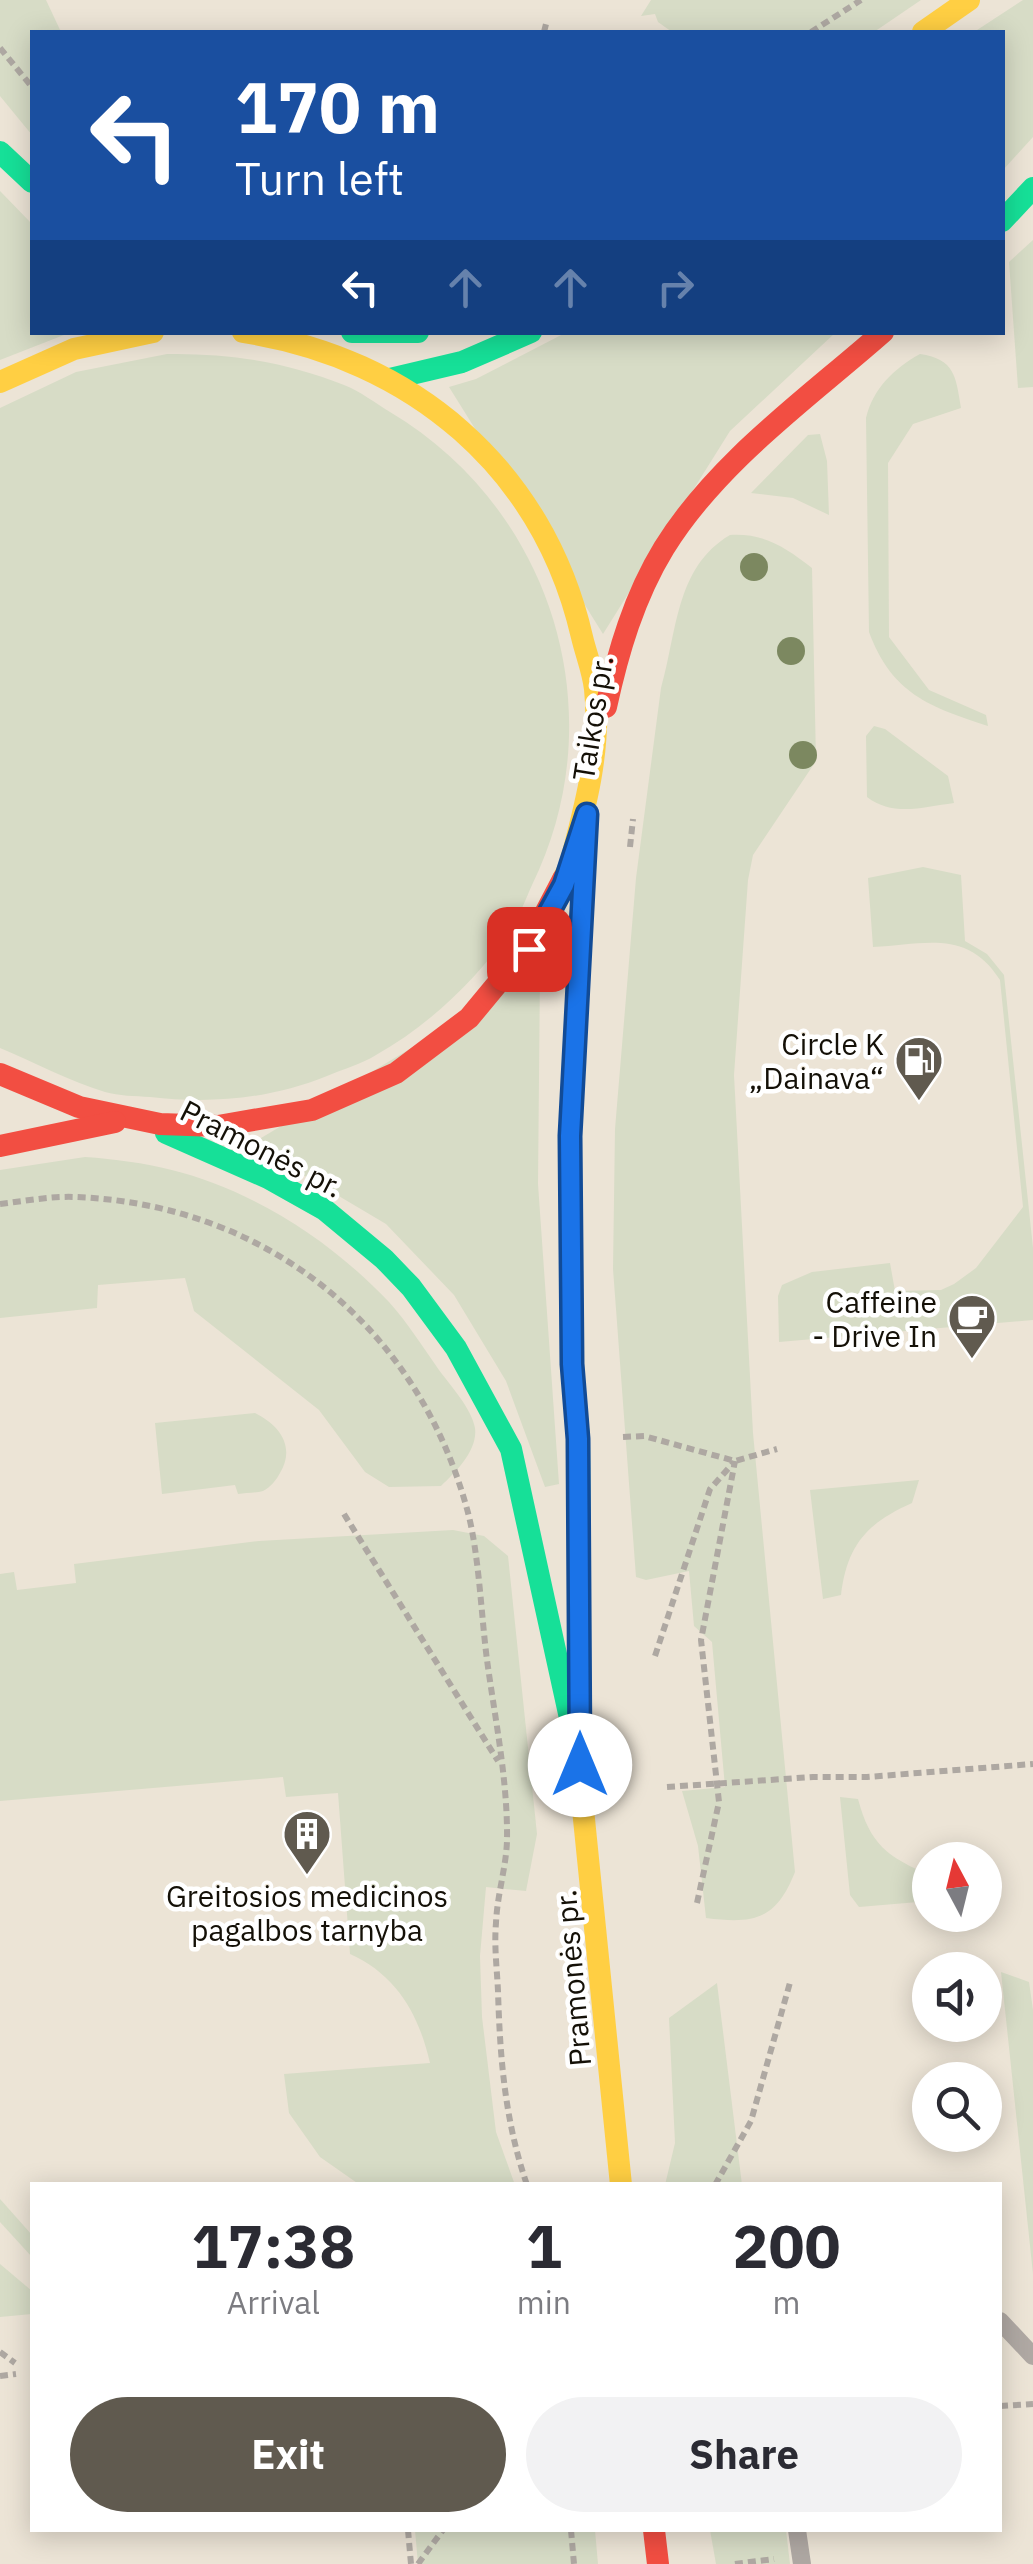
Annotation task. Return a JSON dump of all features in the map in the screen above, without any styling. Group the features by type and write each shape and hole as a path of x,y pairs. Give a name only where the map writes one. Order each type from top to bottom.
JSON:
{"main road":[{"path":"927,30 969,0"},
{"path":"0,152 30,180"},
{"path":"1005,218 1033,188"},
{"path":"0,382 34,362 132,335"},
{"path":"0,1074 58,1102 134,1122 219,1126 292,1115 362,1090 426,1054 483,1007 529,949 564,885 612,736 583,622 558,556 523,496 477,442 423,398 390,379 273,335"},
{"path":"390,379 480,358 525,335"},
{"name":"Taikos pr.","path":"611,793 615,661 658,557 697,502 781,420 879,335"},
{"name":"Taikos pr.","path":"612,736 643,590"},
{"name":"Pramonės pr.","path":"587,814 570,1136 572,1364 578,1439 580,1765 621,2182"},
{"path":"576,1033 604,848"},
{"path":"0,1146 134,1122"},
{"name":"Pramonės pr.","path":"134,1122 241,1166 324,1208 380,1253 424,1301 454,1342 511,1449 580,1765"},
{"path":"654,2532 658,2564"}],"lane":[{"path":"1002,2323 1033,2356"},
{"path":"797,2532 801,2560"}],"path":[{"path":"814,30 861,0"},
{"path":"0,48 30,85"},
{"path":"0,1204 73,1196 143,1204 223,1228 288,1258 337,1296 394,1355 431,1419 468,1510 501,1766 507,1841 496,1924 500,2074 513,2144 526,2182"},
{"path":"624,1437 644,1436 735,1461"},
{"path":"655,1656 710,1489 735,1461 777,1448"},
{"path":"697,1903 719,1802 701,1640 735,1461"},
{"path":"344,1514 501,1766"},
{"path":"667,1787 1033,1764"},
{"path":"717,2182 751,2122 792,1978"},
{"path":"0,2352 15,2362"},
{"path":"0,2376 16,2374"},
{"path":"1002,2406 1033,2404"},
{"path":"408,2532 414,2564"},
{"path":"414,2564 442,2532"},
{"path":"571,2532 574,2564"},
{"path":"735,2564 801,2560"}],"green space":[{"path":"0,0 46,0 60,30 30,30 30,133 0,96"},
{"path":"651,0 921,0 877,30 669,30 658,22 655,14 641,16"},
{"path":"1023,0 1033,0 1033,137 1005,168 1005,30 977,30"},
{"path":"0,191 30,222 30,335 64,335 0,360"},
{"path":"1033,240 1033,387 1018,388 1009,262"},
{"path":"561,335 833,335 730,431 603,634 449,387 476,379"},
{"path":"167,354 257,360 322,377 362,394 446,453 493,503 529,559 554,621 567,686 568,753 557,820 521,910 496,951 432,1016 371,1058 306,1084 240,1098 195,1100 110,1093 0,1048 0,408 76,372"},
{"path":"920,354 940,360 952,371 961,408 913,424 888,463 889,637 929,690 986,715 988,726 931,704 901,684 878,653 869,632 866,418 886,381"},
{"path":"820,434 827,461 829,515 793,498 751,493 808,435"},
{"path":"730,535 753,536 774,543 812,568 816,761 753,855 734,1075 753,1433 795,1872 771,1909 750,1919 737,1920 706,1918 698,1846 682,1791 725,1787 712,1642 694,1626 689,1571 646,1580 636,1577 613,1269 615,1129 636,878 661,688 688,583 712,549"},
{"path":"874,726 885,729 948,776 954,803 898,809 867,797 866,736"},
{"path":"923,867 961,875 965,941 987,954 1004,975 1033,1248 1033,1320 779,1342 778,1296 782,1285 812,1272 890,1263 895,1291 941,1290 976,1268 1023,1207 1000,980 974,953 959,946 928,943 873,947 868,878"},
{"path":"540,971 538,1184 559,1484 545,1487 506,1381 454,1295 386,1224 251,1144"},
{"path":"85,1157 151,1165 234,1191 308,1233 342,1259 396,1310 470,1413 475,1436 459,1467 441,1486 389,1487 365,1472 319,1410 194,1311 185,1278 98,1285 97,1308 0,1318 0,1170"},
{"path":"255,1413 278,1430 285,1445 285,1463 268,1488 238,1494 235,1485 162,1494 155,1423"},
{"path":"919,1480 912,1503 871,1528 854,1549 841,1595 823,1599 810,1490"},
{"path":"453,1530 484,1536 508,1556 537,1834 526,1891 486,1887 480,1956 482,2017 496,2132 514,2182 356,2182 320,2157 289,2113 284,2074 430,2063 404,1998 381,1973 350,1954 338,1793 286,1797 283,1777 0,1801 0,1574 14,1572 17,1590 76,1583 74,1564 259,1541"},
{"path":"840,1797 858,1799 868,1827 882,1847 912,1867 912,1903 859,1907 850,1895"},
{"path":"1002,1972 1029,1982 1033,2010 1033,2274"},
{"path":"717,1983 742,2182 666,2182 675,2143 669,2018"},
{"path":"0,2199 30,2233 30,2255 0,2222"},
{"path":"0,2264 30,2289 30,2314 0,2317"},
{"path":"415,2532 595,2532 598,2564 418,2564"},
{"path":"710,2532 786,2532 790,2564 716,2564"}],"traffic: fast":[{"path":"0,152 30,180"},
{"path":"1005,218 1033,188"},
{"path":"390,379 462,362 524,335"},
{"path":"166,1133 268,1178 325,1210 411,1287 456,1348 511,1449 577,1750"},
{"path":"571,1267 572,1364 579,1439 580,1662"}],"traffic: slow":[{"path":"926,30 969,0"},
{"path":"0,382 74,349 139,335"},
{"path":"256,335 304,346 362,367 414,395 461,431 502,473 536,522 563,576 595,689 596,734 590,779 581,824 563,879"},
{"path":"571,1267 570,1136 585,859"},
{"path":"577,1750 621,2182"}],"traffic: jam":[{"path":"606,707 636,605 653,567 686,516 765,432 879,335"},
{"path":"0,1074 79,1107 160,1124 218,1126 312,1110 396,1073 469,1018 527,948 563,879"},
{"path":"0,1146 115,1122"},
{"path":"654,2532 658,2564"}],"place":[{"name":"Circle K „Dainava“","path":"919,1102"},
{"name":"Caffeine - Drive In","path":"972,1360"},
{"name":"Greitosios medicinos pagalbos tarnyba","path":"307,1876"}],"route":[{"path":"529,949 564,885 587,814 570,1136 572,1364 578,1439 580,1765"}]}
